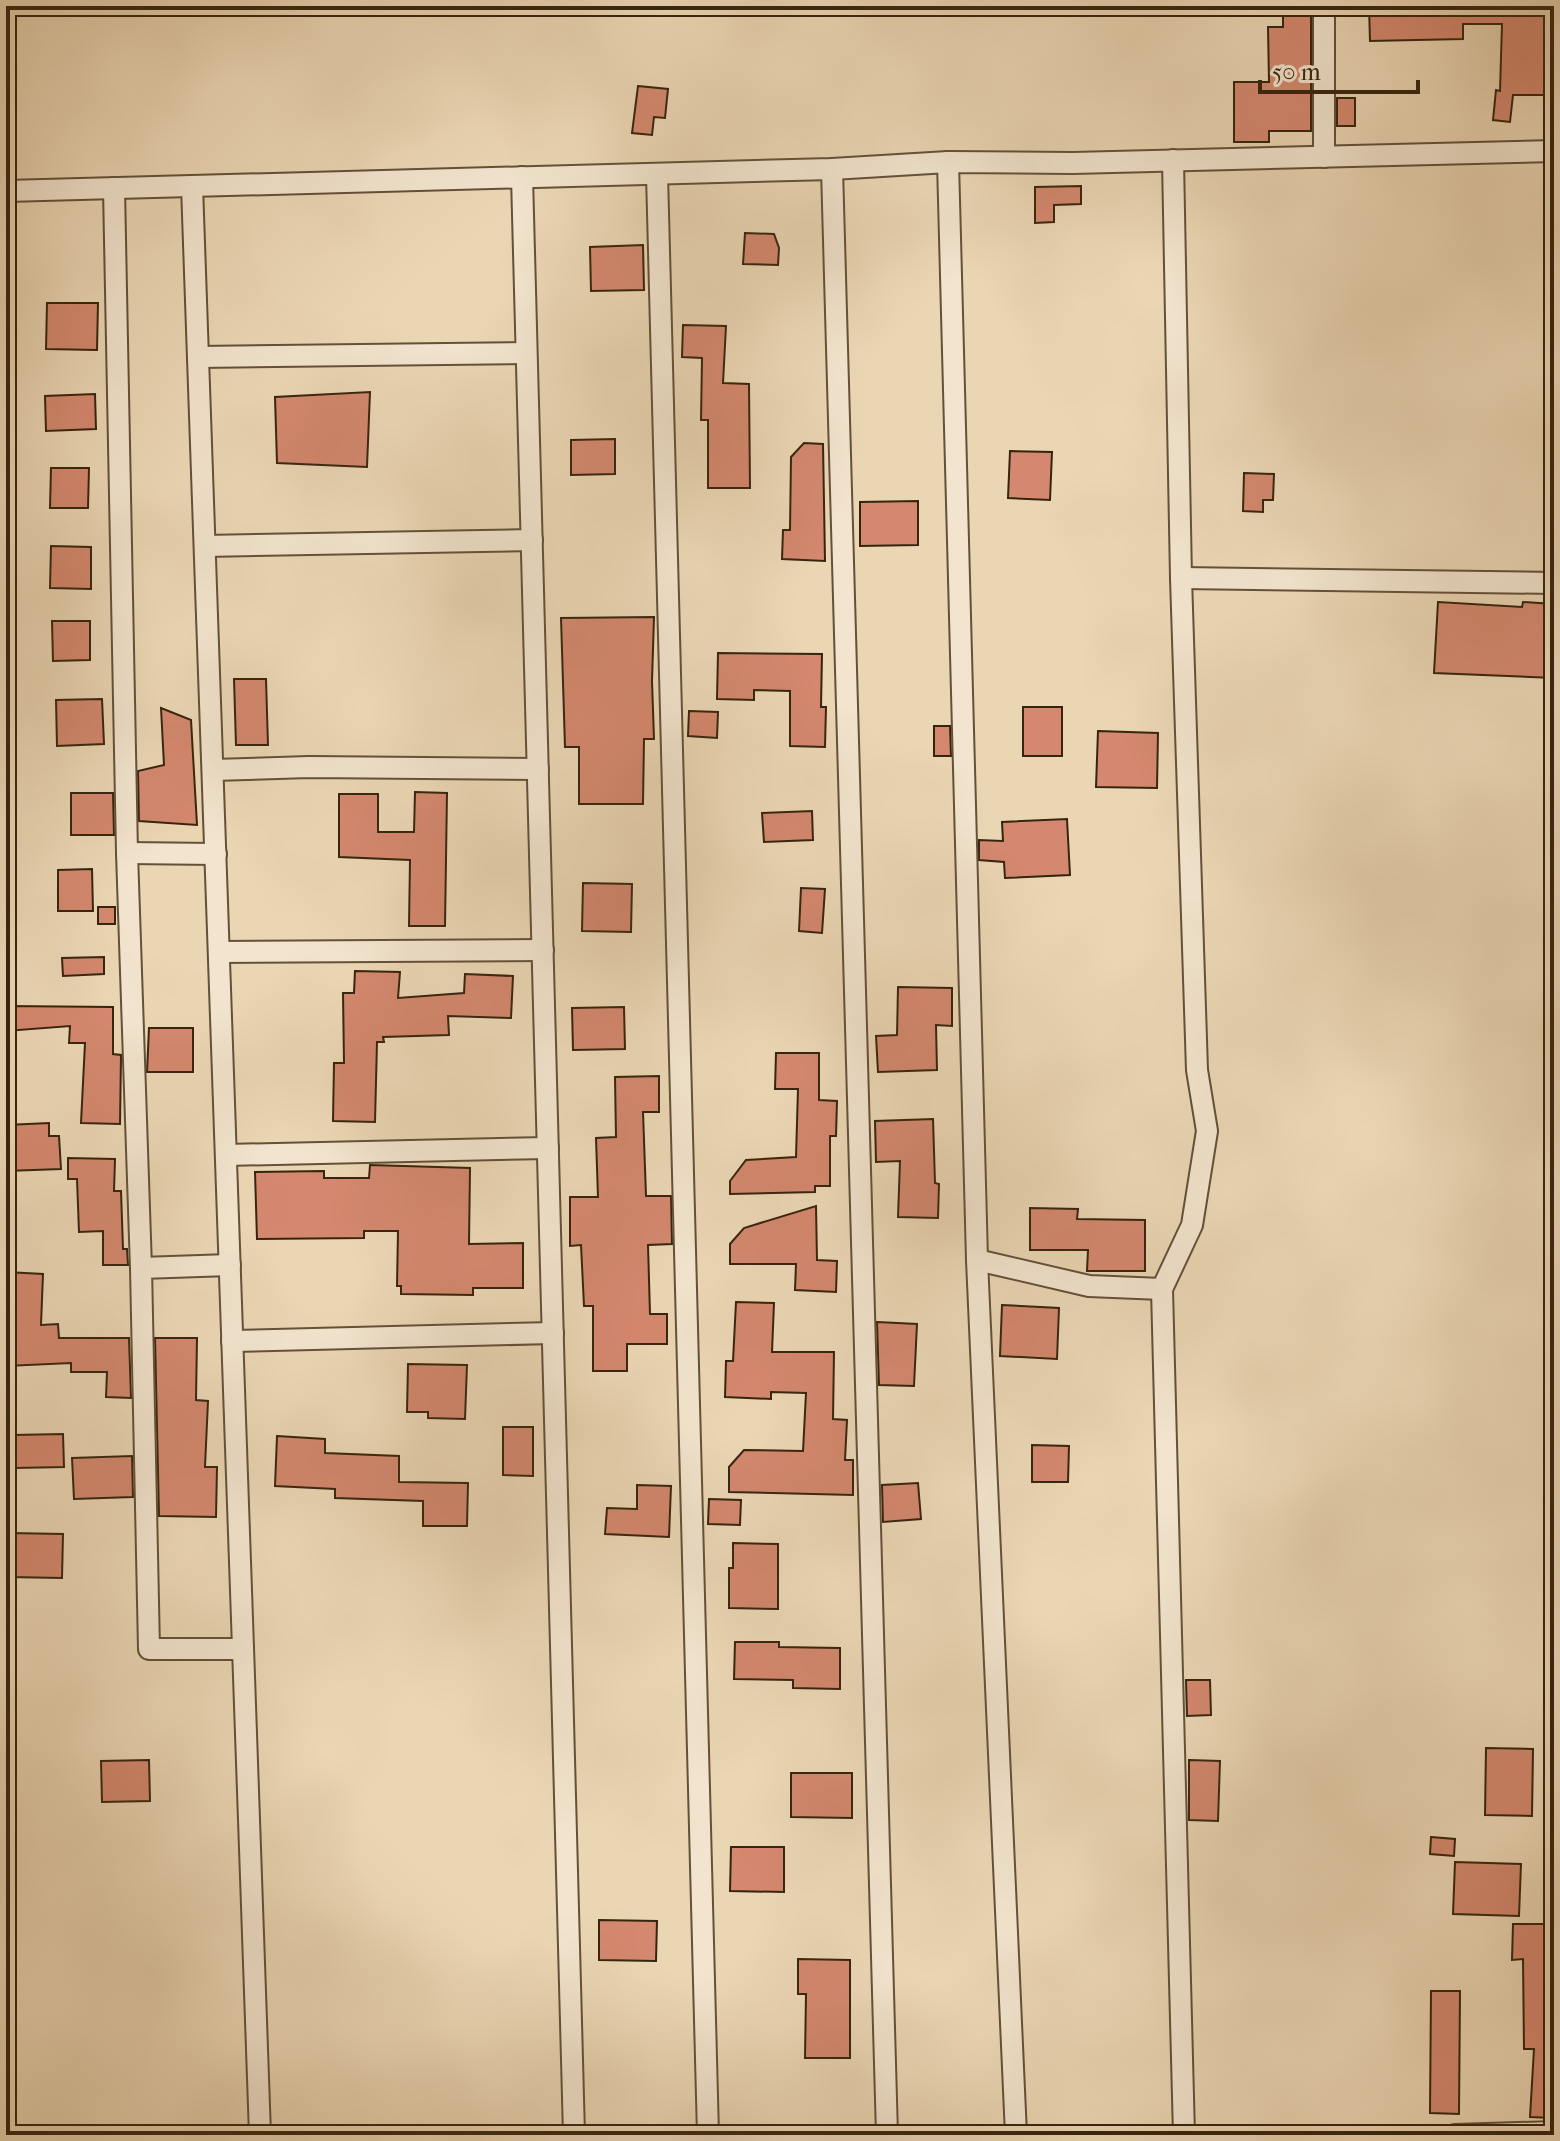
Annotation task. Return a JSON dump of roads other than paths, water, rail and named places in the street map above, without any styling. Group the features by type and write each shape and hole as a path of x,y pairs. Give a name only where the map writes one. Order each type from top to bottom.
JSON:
{"street":[{"path":"1324,6 1324,157"},
{"path":"6,191 832,169 948,162 1554,151"},
{"path":"1173,160 1181,578 1197,1070 1207,1131 1192,1225 1162,1289 1184,2135"},
{"path":"948,162 977,1260 1016,2135"},
{"path":"832,169 887,2135"},
{"path":"657,174 708,2135"},
{"path":"522,177 574,2135"},
{"path":"192,186 260,2135"},
{"path":"114,188 127,853 141,1268 149,1649 243,1649"},
{"path":"198,357 526,353"},
{"path":"205,546 532,540"},
{"path":"1181,578 1554,583"},
{"path":"213,770 309,767 538,769"},
{"path":"127,853 216,854"},
{"path":"219,952 543,950"},
{"path":"226,1155 548,1148"},
{"path":"977,1260 1089,1286 1162,1289"},
{"path":"141,1268 230,1265"},
{"path":"232,1341 553,1333"},
{"path":"1455,2135 1554,2132"}]}
